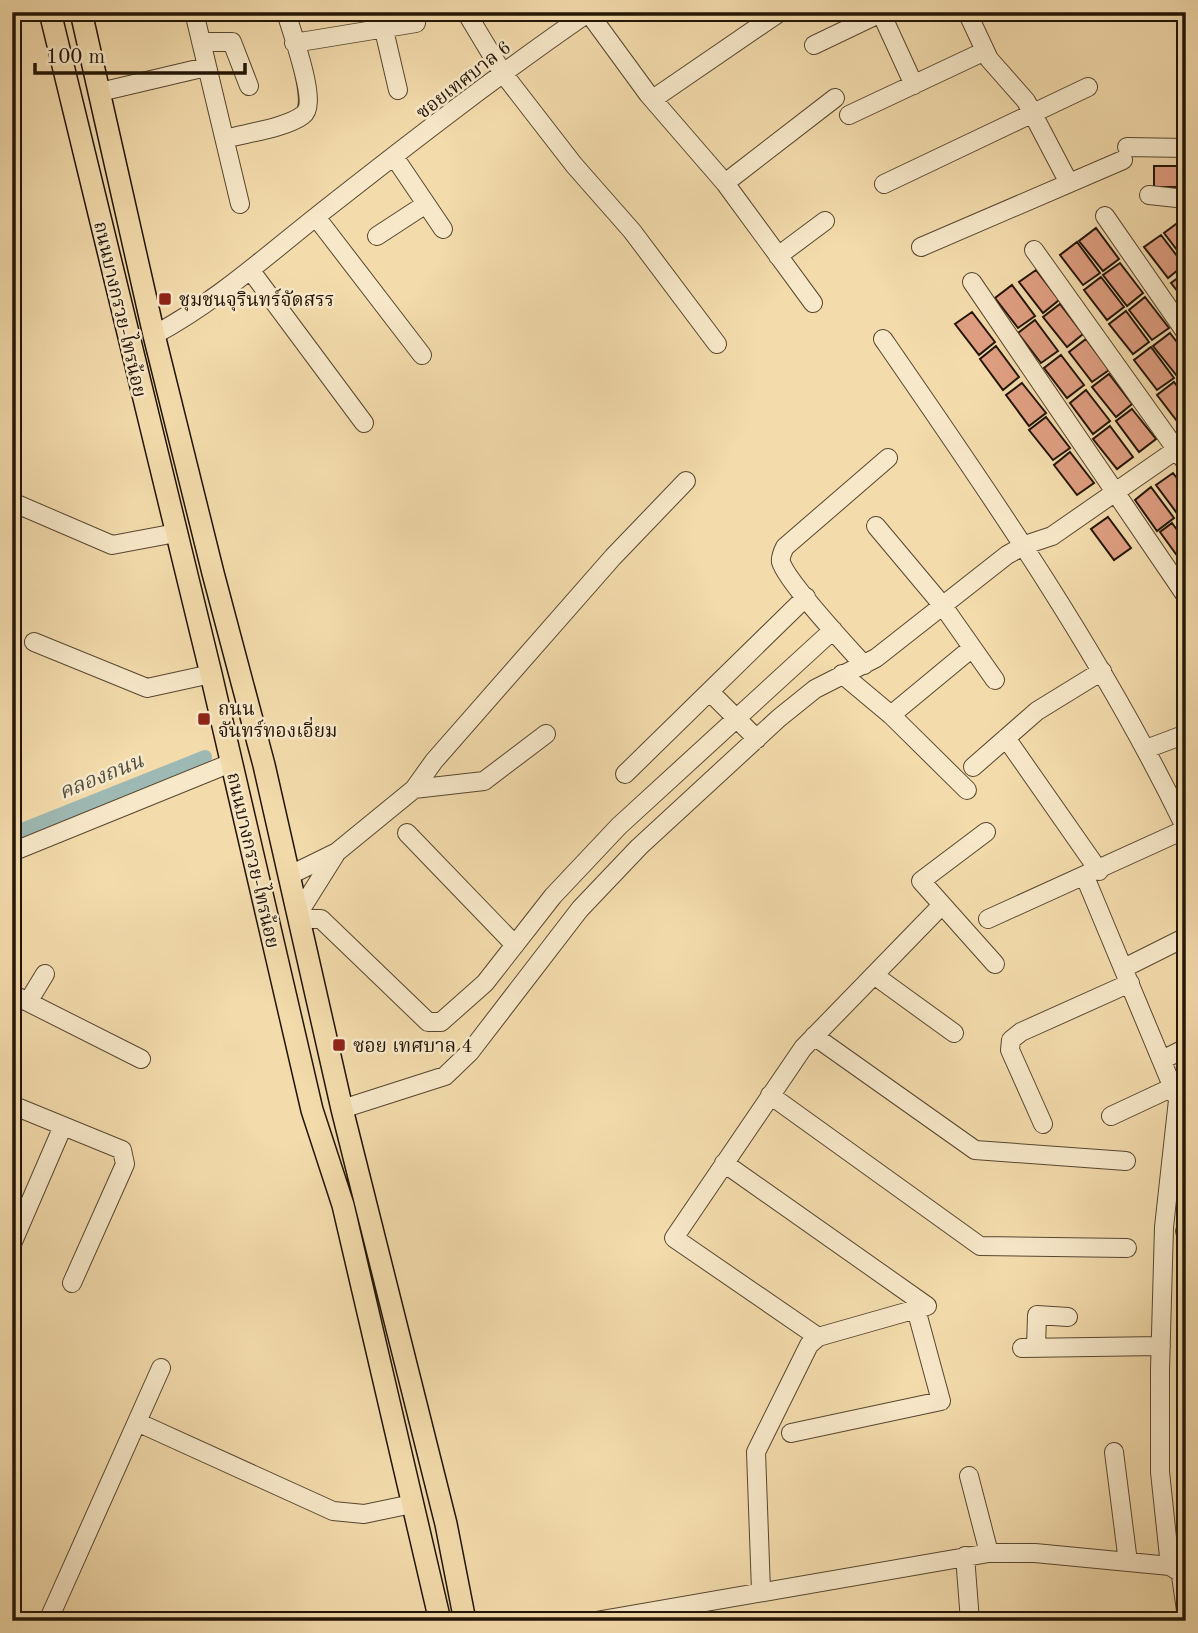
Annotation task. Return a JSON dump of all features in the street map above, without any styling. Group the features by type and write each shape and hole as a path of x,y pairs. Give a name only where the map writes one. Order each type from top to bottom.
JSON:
{"main road":[{"name":"ถนนบางกรวย-ไทรน้อย","path":"50,12 211,674 312,1110 343,1205 440,1621"},
{"name":"ถนนบางกรวย-ไทรน้อย","path":"80,12 154,335 264,765 342,1109 429,1455 465,1621"},
{"path":"164,485 190,479"},
{"path":"402,1461 429,1455"}],"street":[{"path":"194,12 240,204"},
{"path":"225,139 304,115 310,106 309,92 286,12"},
{"path":"466,12 502,72 574,166 632,232 716,344"},
{"name":"ซอยเทศบาล 6","path":"154,335 251,271 502,72 589,12 653,99 725,183 813,303"},
{"path":"653,99 780,12"},
{"path":"967,12 985,51 1034,114 1069,183"},
{"path":"814,45 882,13 914,85"},
{"path":"294,43 416,23"},
{"path":"384,30 398,90"},
{"path":"201,42 232,42 249,86"},
{"path":"849,116 985,51"},
{"path":"100,92 206,67"},
{"path":"884,184 1088,87"},
{"path":"725,183 835,98"},
{"path":"921,247 1069,183 1125,153 1186,148"},
{"path":"395,158 443,229"},
{"path":"1149,195 1186,199"},
{"path":"377,236 426,204"},
{"path":"1105,216 1186,333"},
{"path":"316,217 422,355"},
{"path":"778,256 825,221"},
{"path":"342,1109 445,1076 470,1052 580,909 639,847 815,689 864,665 1025,545 1052,536 1115,492 1183,452 1034,250"},
{"path":"251,271 363,423"},
{"path":"972,282 1186,596"},
{"path":"883,339 1025,545 1102,671 1146,749 1186,829 988,919"},
{"path":"864,665 832,630 781,562 786,547 888,458"},
{"path":"288,876 337,852 414,789 434,761 612,557 686,481"},
{"path":"12,503 112,545 176,533"},
{"path":"876,526 943,606 995,680"},
{"path":"625,774 806,597"},
{"path":"337,852 299,916 321,919 428,1022 441,1022 485,984 553,896 619,826 832,630"},
{"path":"34,642 139,686 157,688 211,674"},
{"path":"891,715 972,648"},
{"path":"973,767 1037,711 1102,671"},
{"path":"842,674 891,715 967,790"},
{"path":"711,692 757,739"},
{"path":"414,789 484,781 546,734"},
{"path":"1146,749 1186,734"},
{"path":"1006,738 1092,874 1127,976 1178,1100 1179,1150 1164,1227 1160,1472 1186,1610"},
{"path":"12,852 231,763"},
{"path":"986,832 921,881 995,964"},
{"path":"407,834 515,945"},
{"path":"818,1337 674,1238 770,1095 814,1036 942,905"},
{"path":"1043,1124 1010,1050 1011,1040 1021,1032 1127,976 1186,937"},
{"path":"44,974 20,998 141,1059"},
{"path":"874,975 954,1032"},
{"path":"485,984 504,1007"},
{"path":"814,1036 975,1150 1126,1161"},
{"path":"1162,1060 1186,1048"},
{"path":"1111,1116 1173,1087"},
{"path":"770,1095 980,1246 1127,1248"},
{"path":"12,1105 122,1150 125,1164 72,1283"},
{"path":"12,1244 63,1126"},
{"path":"724,1163 927,1306 818,1337 809,1345 756,1452 761,1591"},
{"path":"791,1433 941,1401 916,1309"},
{"path":"1058,1348 1062,1316 1037,1316 1029,1348 1058,1348 1161,1346"},
{"path":"48,1621 161,1368"},
{"path":"137,1422 334,1511 363,1514 412,1504"},
{"path":"1114,1452 1128,1562"},
{"path":"969,1476 989,1553"},
{"path":"596,1621 989,1553 1035,1553 1128,1562 1179,1573"},
{"path":"965,1556 970,1621"}],"building":[{"path":"1154,166 1186,166 1186,187 1154,187"},
{"path":"1180,221 1186,228 1186,262 1164,233"},
{"path":"1096,228 1119,259 1103,271 1079,241"},
{"path":"1161,235 1184,265 1168,278 1144,247"},
{"path":"1077,242 1100,273 1083,285 1060,255"},
{"path":"1120,263 1143,293 1127,306 1103,275"},
{"path":"1036,270 1059,300 1043,313 1019,282"},
{"path":"1186,272 1186,302 1171,283"},
{"path":"1101,277 1124,307 1107,320 1084,290"},
{"path":"1012,285 1035,316 1018,328 995,298"},
{"path":"1145,297 1169,328 1152,340 1129,310"},
{"path":"1060,304 1083,334 1067,347 1043,317"},
{"path":"1126,311 1149,342 1133,354 1109,324"},
{"path":"972,312 995,342 979,355 955,324"},
{"path":"1035,320 1058,351 1041,363 1018,333"},
{"path":"1170,333 1186,354 1186,369 1177,376 1153,346"},
{"path":"1086,339 1109,370 1092,382 1069,352"},
{"path":"996,346 1019,377 1003,390 980,359"},
{"path":"1151,347 1174,378 1157,390 1134,360"},
{"path":"1061,355 1084,385 1067,398 1044,368"},
{"path":"1109,374 1132,404 1116,417 1092,387"},
{"path":"1174,382 1186,398 1186,421 1180,425 1157,395"},
{"path":"1022,383 1046,413 1029,426 1006,395"},
{"path":"1086,390 1110,421 1093,434 1070,403"},
{"path":"1132,409 1156,439 1139,452 1116,421"},
{"path":"1046,417 1070,448 1053,460 1029,430"},
{"path":"1110,426 1133,457 1117,469 1093,439"},
{"path":"1070,452 1094,483 1077,495 1054,465"},
{"path":"1173,473 1186,490 1186,511 1179,516 1156,485"},
{"path":"1151,487 1174,518 1157,531 1135,500"},
{"path":"1108,517 1131,548 1114,560 1091,529"},
{"path":"1172,523 1186,542 1186,568 1160,532"}],"waterway":[{"name":"คลองถนน","path":"12,834 205,757"}],"place":[{"name":"ชุมชนจุรินทร์จัดสรร","path":"165,299"},
{"name":"ถนน จันทร์ทองเอี่ยม","path":"204,719"},
{"name":"ซอย เทศบาล 4","path":"339,1045"}]}
